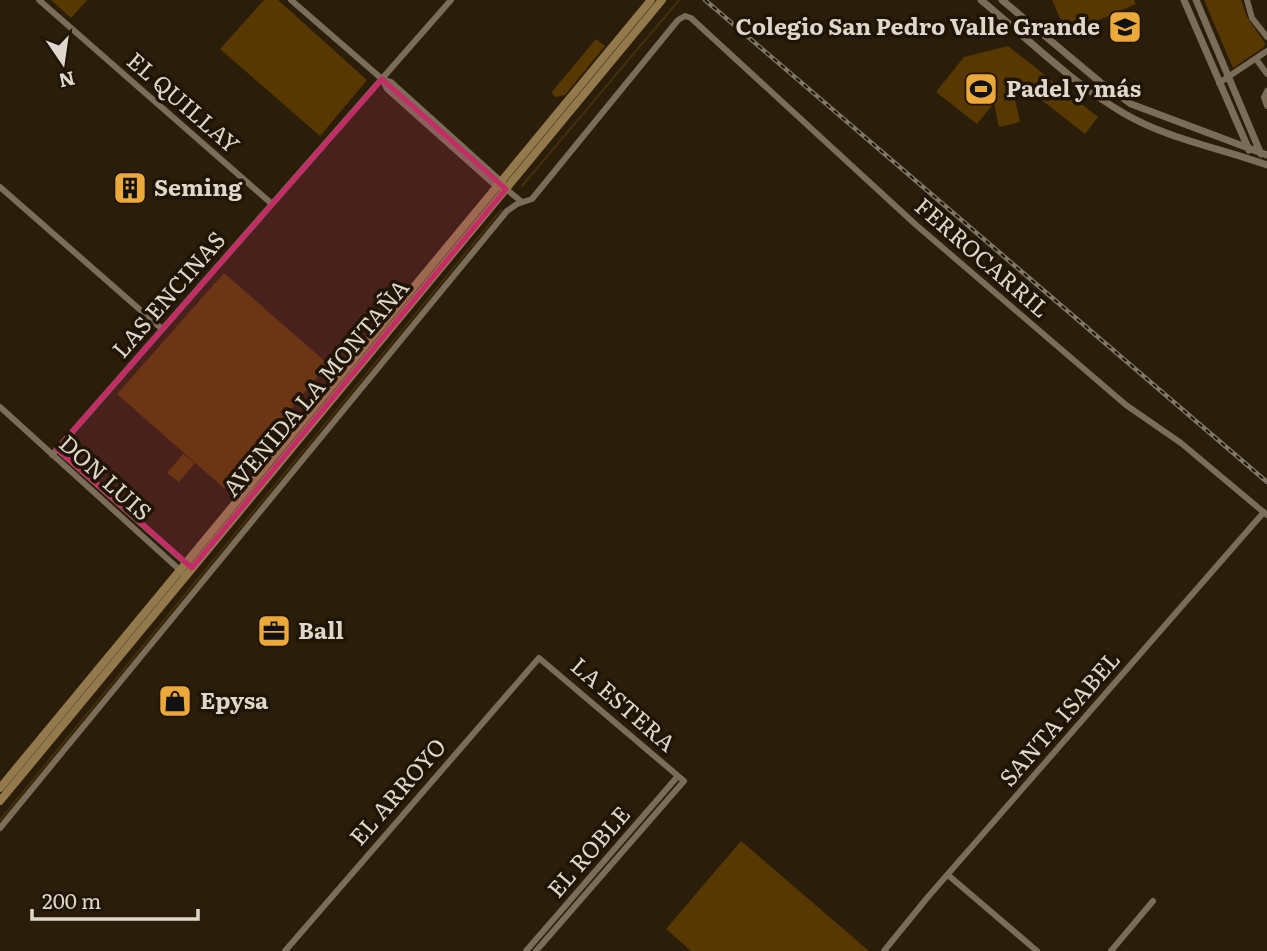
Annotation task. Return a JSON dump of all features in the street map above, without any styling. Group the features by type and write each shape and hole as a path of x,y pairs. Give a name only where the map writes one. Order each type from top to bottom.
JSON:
{"main road":[{"name":"AVENIDA LA MONTAÑA","path":"0,788 186,569 651,0"},
{"name":"AVENIDA LA MONTAÑA","path":"502,185 662,0"},
{"name":"AVENIDA LA MONTAÑA","path":"0,802 153,608"}],"street":[{"name":"EL QUILLAY","path":"39,0 272,204"},
{"path":"0,828 508,211 522,202 393,84 382,79 291,0"},
{"name":"LAS ENCINAS","path":"55,452 451,0"},
{"path":"981,0 1092,92 1125,114 1166,132 1254,160 1265,159"},
{"path":"1002,0 1100,82 1131,104 1248,148 1265,159"},
{"path":"1184,0 1254,160"},
{"path":"1196,0 1265,159"},
{"path":"1247,0 1252,18 1267,37"},
{"name":"FERROCARRIL","path":"522,202 532,199 678,20 685,16 691,18 915,224 1126,405 1181,443 1265,514"},
{"path":"1219,83 1267,51"},
{"path":"1256,59 1267,74"},
{"path":"1267,91 1264,97 1267,106"},
{"path":"1217,148 1223,145 1220,138"},
{"path":"0,187 163,329"},
{"name":"DON LUIS","path":"0,407 55,452 186,569"},
{"name":"SANTA ISABEL","path":"884,951 1265,514"},
{"name":"LA ESTERA","path":"539,658 681,778"},
{"name":"EL ARROYO","path":"285,951 539,658"},
{"name":"EL ROBLE","path":"526,951 681,778"},
{"name":"EL ROBLE","path":"536,951 681,778"},
{"path":"948,875 1037,951"},
{"path":"1111,951 1153,901"}],"highlighted area":[{"path":"382,79 506,189 192,568 57,449"}],"shaded area":[{"path":"51,0 87,0 71,18"},
{"path":"264,0 278,0 367,80 320,136 220,49"},
{"path":"1052,0 1134,0 1136,4 1067,34"},
{"path":"1204,0 1241,0 1247,17 1265,43 1264,47 1233,68"},
{"path":"596,39 605,46 565,95 556,97 551,93"},
{"name":"Padel y más","path":"1008,46 1098,117 1085,134 1025,87 1015,100 1020,122 999,127 994,103 977,124 936,92 964,57"},
{"path":"224,273 328,364 225,489 117,394"},
{"path":"183,454 195,463 179,482 167,473"},
{"path":"741,841 869,951 691,951 666,929"}],"waterway":[{"path":"522,186 679,0"},
{"path":"0,820 501,210"}],"railway":[{"path":"705,0 1267,482"}],"place":[{"name":"Colegio San Pedro Valle Grande","path":"1125,27"},
{"name":"Padel y más","path":"981,89"},
{"name":"Seming","path":"130,188"},
{"name":"Ball","path":"274,631"},
{"name":"Epysa","path":"175,701"}]}
